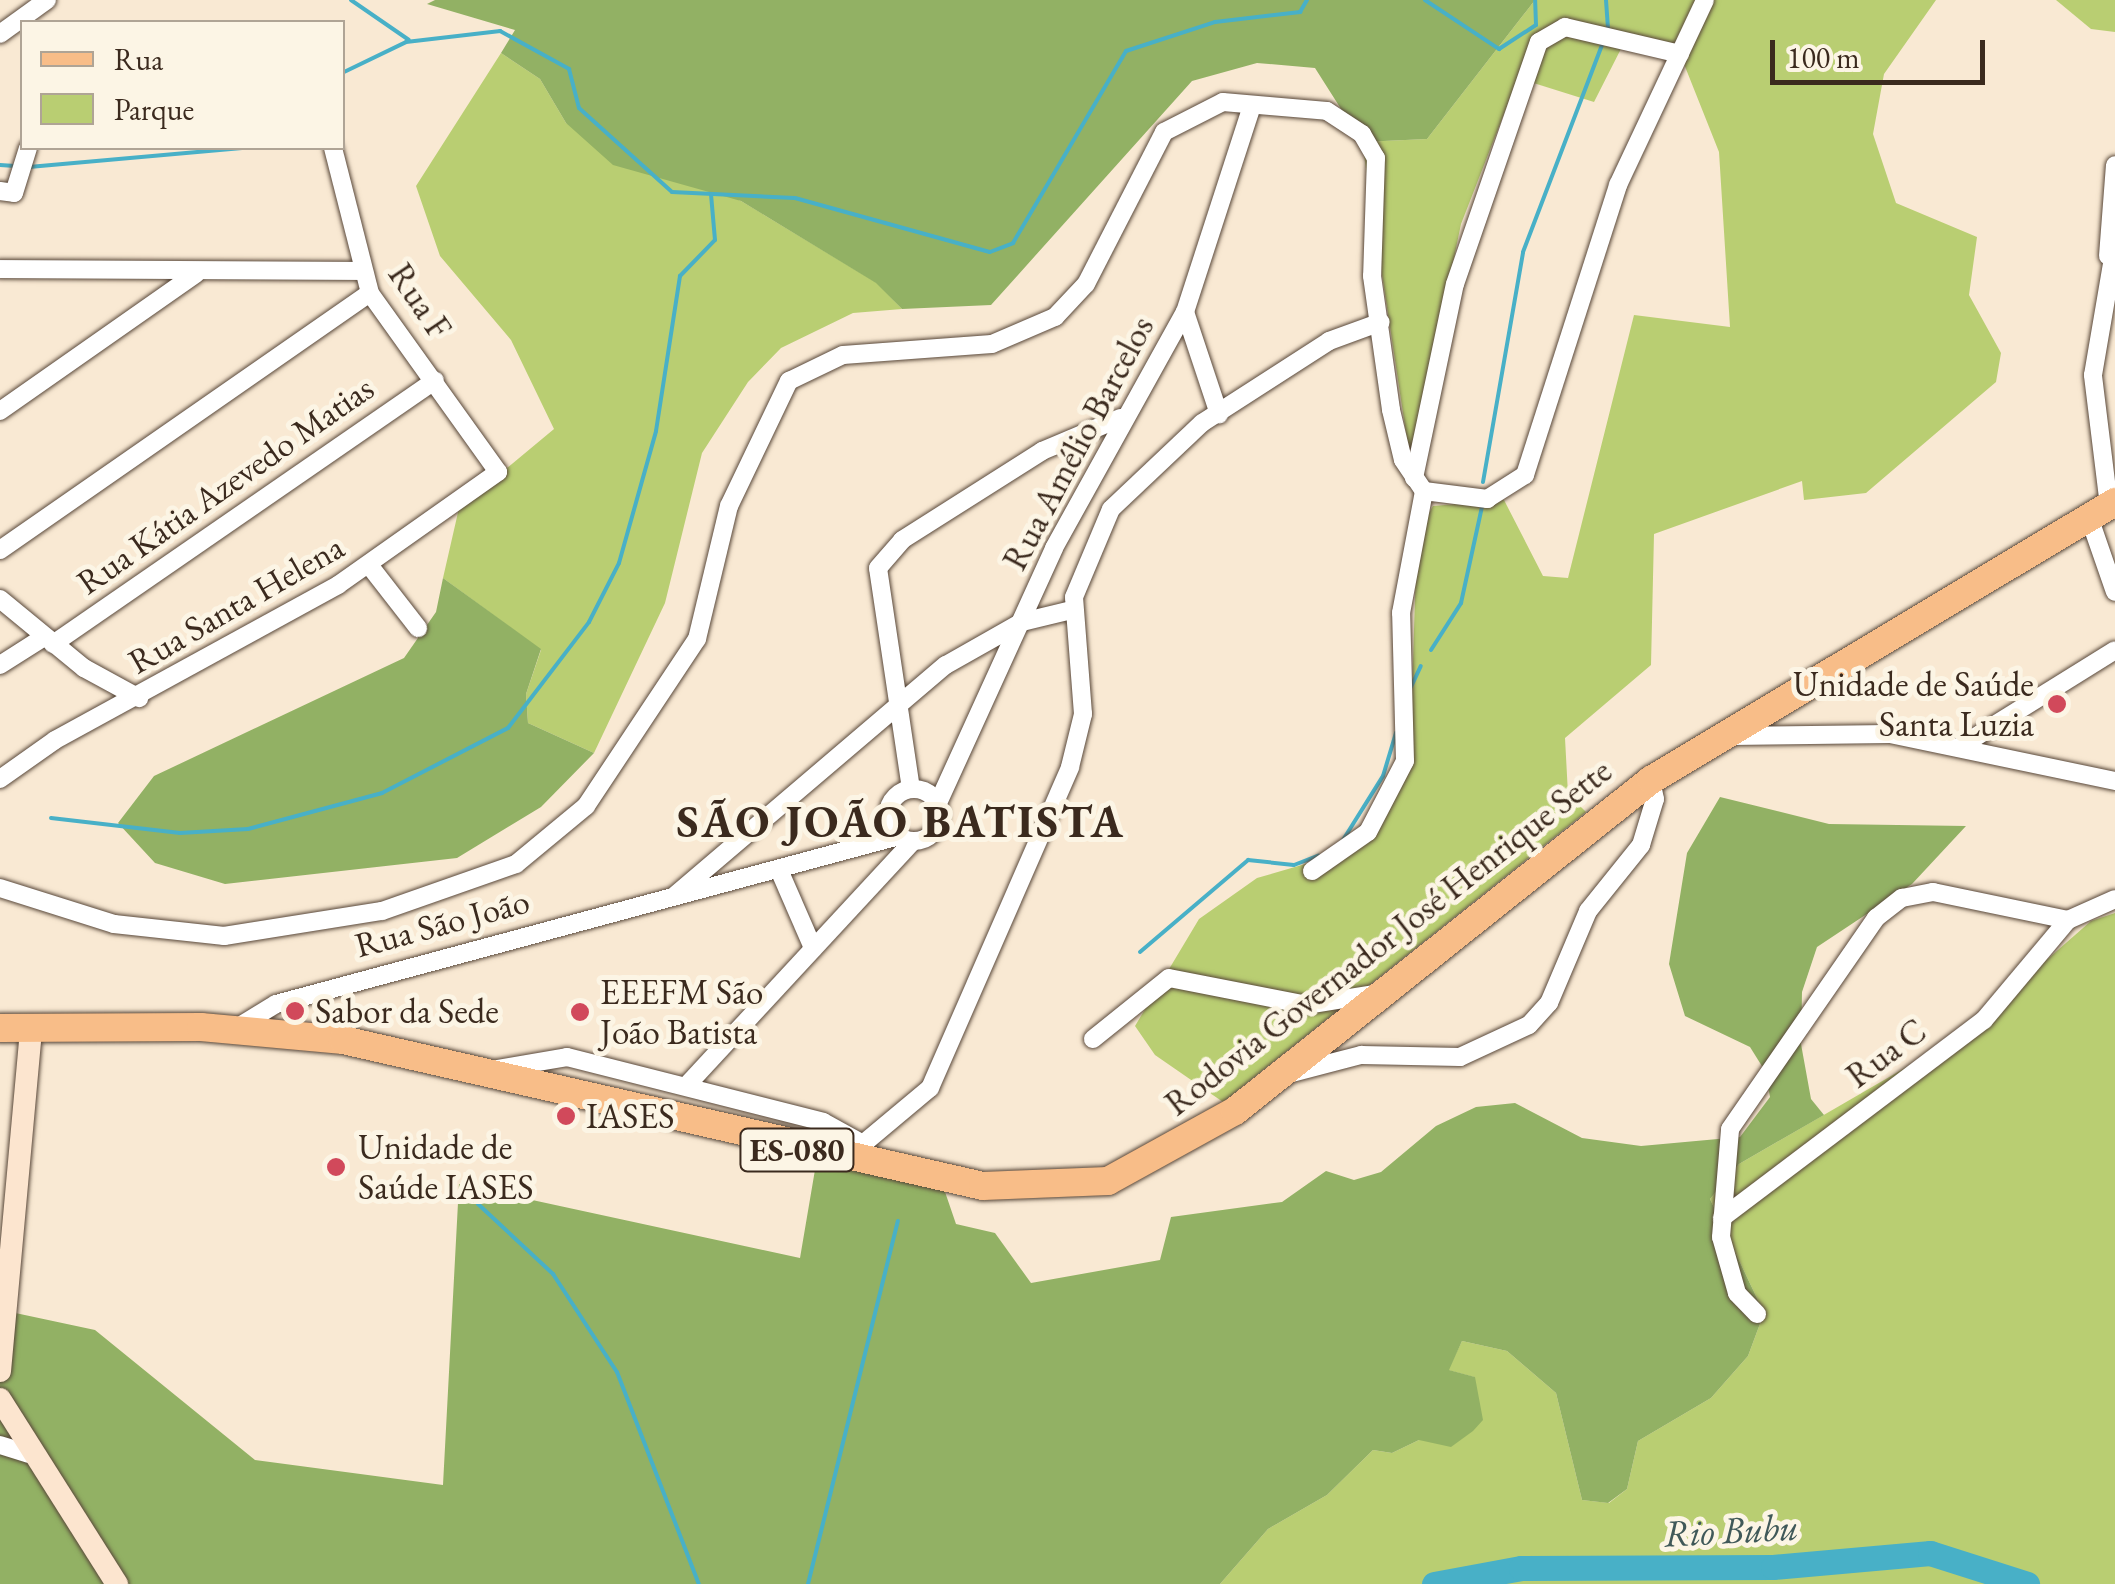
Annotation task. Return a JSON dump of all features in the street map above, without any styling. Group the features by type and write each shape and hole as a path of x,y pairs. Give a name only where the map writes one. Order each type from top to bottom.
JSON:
{"main road":[{"name":"Rodovia Governador José Henrique Sette","path":"235,1029 491,1070 861,1153 982,1186 1088,1186 1170,1154 1279,1076 1651,780 2104,508"},
{"name":"ES-080","path":"0,1028 235,1029"}],"street":[{"path":"24,20 46,0"},
{"path":"1419,485 1487,498 1524,475 1607,214 1705,0"},
{"path":"1312,870 1368,832 1405,761 1401,613 1455,284 1539,42 1565,27 1680,54"},
{"path":"0,888 114,924 224,936 350,919 516,864 586,806 697,639 729,506 790,381 843,355 992,344 1046,322 1086,284 1164,132 1212,105 1327,111 1362,134 1380,178 1372,260 1395,425 1419,485"},
{"name":"Rua Amélio Barcelos","path":"938,803 1120,418 1185,312 1252,106"},
{"path":"0,191 14,193 27,150"},
{"name":"Rua F","path":"333,150 360,271 370,293 498,472"},
{"path":"2115,165 2111,251 2093,428 2115,592"},
{"path":"0,268 196,274 360,271"},
{"path":"0,411 196,274"},
{"path":"0,550 370,293"},
{"path":"1185,312 1219,414"},
{"path":"491,1070 566,1057 688,1084 823,1122 861,1153 906,1118 930,1088 1070,767 1083,714 1072,610 1111,509 1154,462 1219,414 1328,341 1381,322"},
{"name":"Rua Kátia Azevedo Matias","path":"0,665 48,640 435,380"},
{"path":"910,789 894,704 878,576 884,560 1042,451 1120,418"},
{"name":"Rua Santa Helena","path":"0,779 368,565 498,472"},
{"path":"368,565 418,628"},
{"path":"0,599 48,640 140,698"},
{"path":"669,900 894,704 1022,622 1072,610"},
{"path":"1961,746 2115,650"},
{"path":"1717,738 1890,734 2115,781"},
{"path":"1279,1076 1361,1054 1460,1057 1529,1024 1549,1002 1588,912 1641,845 1656,800 1651,780"},
{"path":"688,1084 814,948 906,839 933,834 938,803 910,789"},
{"path":"906,839 888,811 910,789"},
{"name":"Rua São João","path":"235,1029 276,1004 906,839"},
{"path":"780,872 814,948"},
{"path":"1757,1314 1731,1280 1722,1218 1736,1116 1887,907 1933,892 2068,920 2115,899"},
{"name":"Rua C","path":"1722,1218 1984,1020 2068,920"},
{"path":"1093,1039 1169,978 1306,1005 1380,993"},
{"path":"0,1371 31,1030"},
{"path":"0,1399 29,1454 117,1584"},
{"path":"0,1445 29,1454"}],"green space":[{"path":"435,0 1535,0 1427,139 1362,142 1315,68 1257,63 1192,81 991,305 902,309 876,283 741,201 613,165 566,123 540,79 501,53 515,30 427,4"},
{"path":"1535,0 1936,0 1884,74 1873,134 1896,203 1977,237 1969,295 2001,353 1996,382 1866,493 1804,500 1802,481 1654,534 1651,665 1565,738 1568,794 1586,812 1223,1102 1155,1055 1135,1026 1199,919 1257,878 1336,855 1373,819 1410,759 1417,533 1433,506 1504,500 1543,576 1568,578 1634,315 1730,327 1719,152 1682,59 1628,35 1594,102 1518,78 1461,224 1411,466 1362,142 1427,139"},
{"path":"2056,0 2115,0 2115,32 2091,29"},
{"path":"501,53 540,79 566,123 741,201 877,283 902,309 853,313 781,348 748,382 702,453 665,603 594,753 528,723 526,694 541,650 443,578 459,508 554,429 511,340 440,256 416,186"},
{"path":"443,578 541,649 526,694 528,723 594,753 541,807 457,858 225,884 155,863 118,823 154,776 404,658 436,612"},
{"path":"1720,797 1829,824 1966,826 1912,884 1817,947 1802,992 1801,1044 1811,1099 1824,1115 1739,1164 1710,1199 1764,1313 1748,1356 1711,1398 1638,1441 1627,1489 1608,1503 1582,1500 1556,1393 1507,1351 1462,1341 1449,1370 1475,1377 1483,1420 1473,1431 1451,1447 1419,1440 1392,1453 1373,1450 1327,1495 1268,1529 1220,1584 0,1584 0,1282 6,1311 95,1330 255,1460 443,1485 459,1184 800,1258 817,1158 943,1186 956,1224 995,1233 1031,1283 1160,1260 1171,1217 1282,1202 1326,1171 1354,1180 1381,1172 1436,1126 1476,1107 1515,1103 1582,1138 1641,1146 1740,1137 1770,1097 1765,1071 1750,1047 1685,1016 1669,964 1687,853"},
{"path":"2115,913 2115,1584 1220,1584 1268,1529 1327,1495 1373,1450 1392,1453 1419,1440 1474,1377 1448,1370 1462,1341 1507,1351 1556,1393 1582,1500 1609,1503 1627,1489 1638,1441 1711,1398 1748,1356 1764,1313 1710,1199 1739,1164 1960,1036 2091,921"}],"waterway":[{"path":"351,0 409,40"},
{"path":"345,72 406,42 500,31 569,69 579,108 672,192 795,198 990,252 1013,243 1126,51 1215,22 1300,12 1307,0"},
{"path":"1425,0 1499,49 1536,25 1535,0"},
{"path":"1606,0 1608,30"},
{"path":"1483,482 1523,252 1603,42"},
{"path":"29,167 220,150"},
{"path":"0,165 15,166"},
{"path":"51,818 180,833 248,829 382,793 508,728 589,622 619,563 656,431 680,276 715,240 711,194"},
{"path":"1431,650 1461,603 1482,507"},
{"path":"1411,687 1421,666"},
{"path":"1343,840 1383,776 1396,733"},
{"path":"1140,952 1248,860 1294,865 1318,856"},
{"path":"478,1204 553,1274 617,1372 699,1584"},
{"path":"808,1584 898,1221"},
{"name":"Rio Bubu","path":"1434,1584 1521,1568 1773,1567 1930,1553 2027,1584"}],"place":[{"name":"Unidade de Saúde Santa Luzia","path":"2057,704"},
{"name":"Sabor da Sede","path":"295,1011"},
{"name":"EEEFM São João Batista","path":"580,1012"},
{"name":"IASES","path":"566,1116"},
{"name":"Unidade de Saúde IASES","path":"336,1167"}],"district":[{"name":"SÃO JOÃO BATISTA","path":"901,822"}]}
